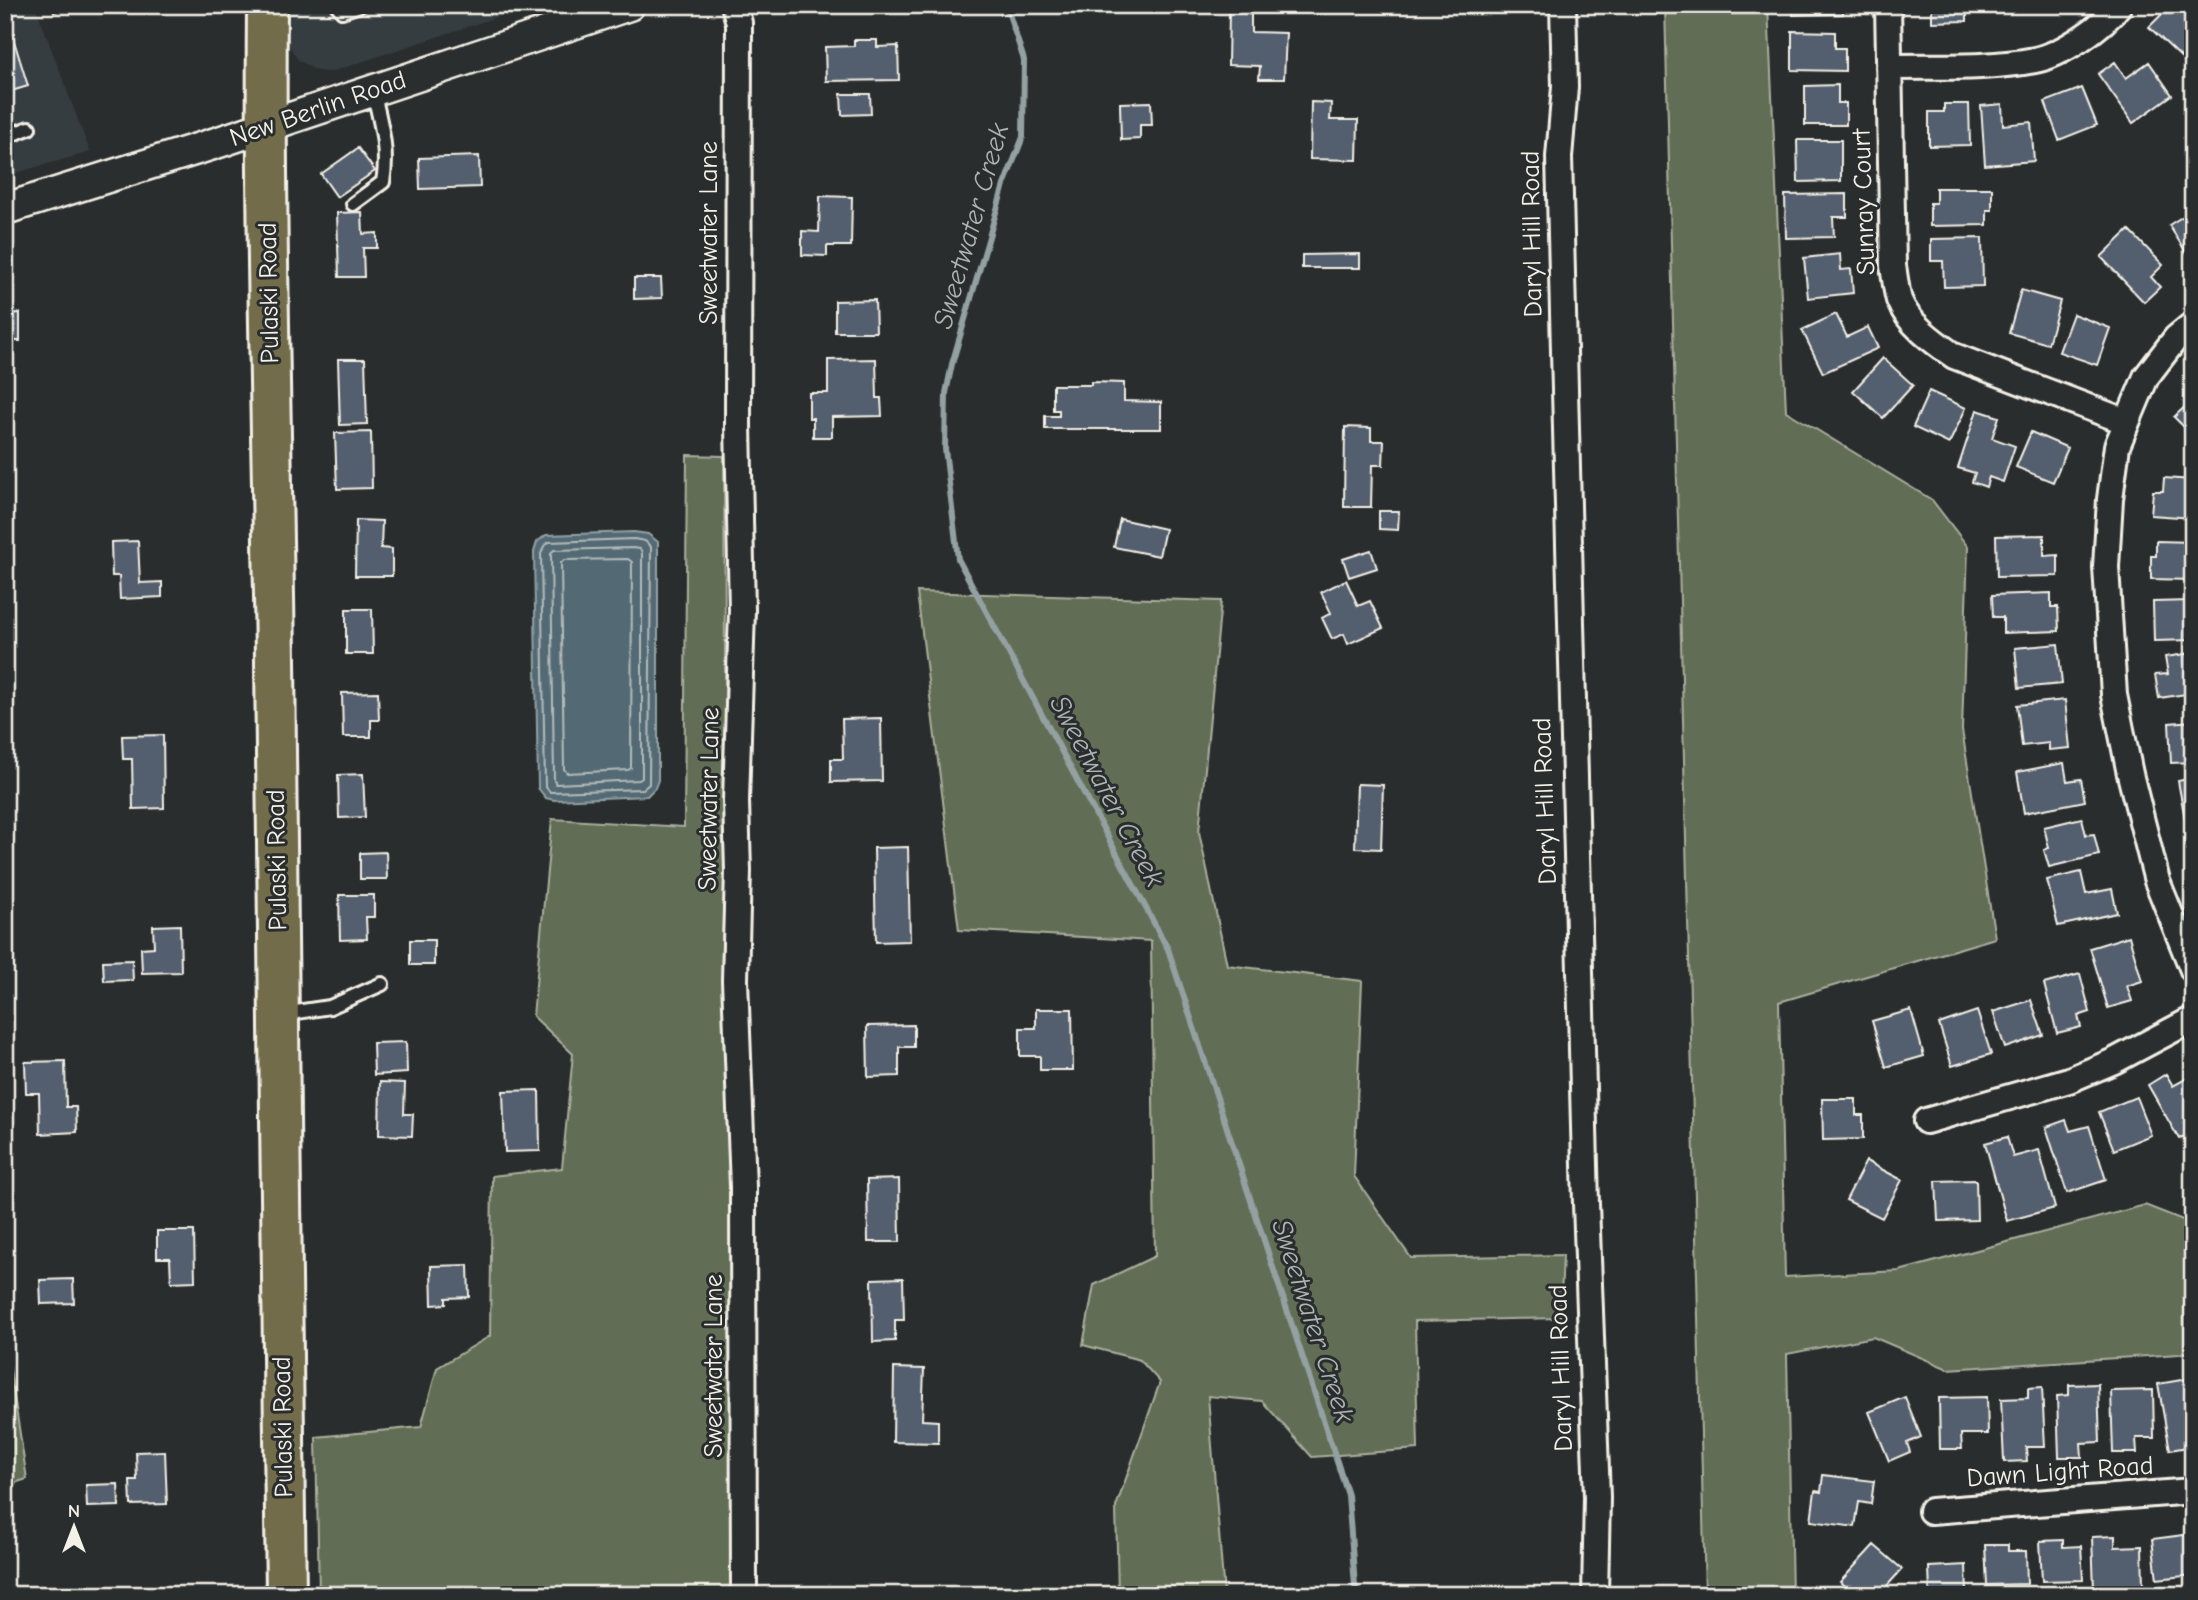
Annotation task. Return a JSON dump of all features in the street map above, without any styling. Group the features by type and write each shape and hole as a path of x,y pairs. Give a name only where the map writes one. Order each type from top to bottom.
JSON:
{"main road":[{"name":"Pulaski Road","path":"267,5 266,125 286,1595"}],"street":[{"name":"New Berlin Road","path":"5,209 213,144 594,11 629,5"},
{"name":"Sweetwater Lane","path":"734,5 739,23 738,425 742,610 736,801 738,871 735,980 743,1187 744,1595"},
{"name":"Daryl Hill Road","path":"1563,5 1565,87 1559,157 1586,1231 1592,1430 1597,1497 1595,1595"},
{"name":"Sunray Court","path":"1888,5 1893,266 1900,301 1914,323 1954,356 2127,422"},
{"path":"1889,67 2037,60 2071,45 2111,16 2119,5"},
{"path":"2193,324 2176,338 2147,377 2117,446 2110,499 2106,567 2114,695 2130,774 2157,881 2193,970"},
{"path":"1926,1121 2069,1080 2114,1061 2193,1019"},
{"name":"Dawn Light Road","path":"1931,1511 2193,1491"}],"lane":[{"path":"337,5 342,11 360,5"},
{"path":"353,204 383,181 387,163 373,90"},
{"path":"5,137 29,128"},
{"path":"279,1015 330,1007 382,984"}],"shaded area":[{"path":"5,5 35,5 90,152 5,176"},
{"path":"284,5 533,5 331,72 317,71 298,60 285,39"}],"green space":[{"path":"1665,5 1768,5 1786,411 1932,500 1968,547 1962,730 1995,938 1779,1002 1785,1277 1899,1271 2145,1205 2193,1224 2193,1349 2179,1354 1948,1369 1873,1337 1787,1354 1792,1595 1705,1595"},
{"path":"687,455 724,456 727,1075 738,1595 319,1595 316,1437 421,1427 437,1368 490,1336 492,1176 562,1168 573,1054 533,1016 552,819 684,827"},
{"path":"917,592 1221,601 1199,832 1227,965 1362,981 1354,1176 1411,1258 1563,1255 1560,1318 1415,1321 1418,1449 1312,1457 1262,1401 1208,1396 1224,1595 1118,1595 1116,1507 1160,1382 1140,1360 1083,1345 1094,1285 1155,1256 1151,941 959,930"},
{"path":"5,1338 27,1479 5,1486"}],"water":[{"path":"634,532 648,534 658,542 658,780 647,796 554,800 546,798 538,788 534,552 537,542 546,535"}],"building":[{"path":"52,5 76,5 54,12"},
{"path":"1793,5 1843,5 1843,14 1793,15"},
{"path":"1926,5 1967,5 1967,21 1932,22 1932,7"},
{"path":"2182,5 2193,13 2193,49 2183,59 2149,27 2168,8 2174,13"},
{"path":"1229,11 1251,12 1251,32 1286,33 1284,79 1259,79 1260,66 1228,65"},
{"path":"5,12 28,86 5,93"},
{"path":"1792,31 1835,32 1835,48 1845,48 1845,71 1792,70"},
{"path":"854,40 877,40 877,47 898,46 899,80 826,81 825,47 854,46"},
{"path":"2115,62 2126,78 2149,62 2172,95 2133,123 2098,74"},
{"path":"1838,85 1838,103 1846,103 1846,125 1805,125 1805,86"},
{"path":"2082,88 2097,125 2059,140 2045,102"},
{"path":"841,94 870,94 871,114 842,115"},
{"path":"1151,102 1152,125 1140,125 1140,139 1121,140 1120,103"},
{"path":"1311,102 1331,103 1330,120 1358,120 1357,160 1310,159"},
{"path":"1944,104 1969,104 1970,145 1929,146 1929,112 1944,112"},
{"path":"2002,104 2003,125 2031,122 2034,161 1985,165 1981,106"},
{"path":"1797,140 1841,140 1841,181 1798,182"},
{"path":"358,148 375,171 337,197 321,174"},
{"path":"479,156 480,187 420,189 419,158"},
{"path":"1936,188 1992,188 1992,210 1987,210 1987,225 1930,226 1930,203 1936,203"},
{"path":"1847,194 1847,217 1833,217 1834,237 1786,238 1785,195"},
{"path":"820,196 852,197 851,246 827,246 827,256 802,255 802,231 819,232"},
{"path":"2193,210 2193,254 2189,257 2169,225"},
{"path":"362,212 363,234 377,233 377,248 363,248 364,277 339,277 337,213"},
{"path":"2129,230 2163,265 2151,277 2160,287 2144,302 2101,257"},
{"path":"1982,238 1983,286 1944,287 1943,261 1931,261 1931,239"},
{"path":"1360,254 1360,268 1302,268 1302,255"},
{"path":"1840,254 1841,270 1851,269 1853,293 1808,298 1804,258"},
{"path":"634,278 661,278 662,298 634,299"},
{"path":"2021,290 2060,301 2048,344 2009,333"},
{"path":"875,300 876,332 835,332 835,301"},
{"path":"20,313 20,341 5,341 5,314"},
{"path":"1836,314 1847,337 1868,327 1878,348 1823,373 1802,330"},
{"path":"2073,314 2110,328 2097,365 2059,352"},
{"path":"1883,358 1913,385 1883,418 1853,391"},
{"path":"338,359 365,359 367,424 340,425"},
{"path":"876,359 877,398 881,398 882,416 832,417 832,437 813,437 813,418 809,418 809,393 828,393 828,360"},
{"path":"1091,382 1124,383 1124,401 1161,402 1161,429 1045,429 1045,416 1059,416 1059,410 1053,410 1053,385 1091,385"},
{"path":"1929,391 1966,408 1949,444 1913,427"},
{"path":"2193,402 2193,436 2174,417"},
{"path":"1977,410 1999,417 1992,438 2015,446 2003,482 1989,477 1986,487 1972,482 1975,473 1958,468"},
{"path":"1345,427 1371,428 1371,441 1384,441 1383,465 1372,465 1371,507 1344,507"},
{"path":"371,432 372,488 337,489 335,433"},
{"path":"2031,432 2068,448 2053,482 2016,467"},
{"path":"2164,478 2193,480 2193,518 2151,515 2153,491 2163,491"},
{"path":"1379,511 1399,511 1398,530 1379,529"},
{"path":"1120,519 1165,529 1159,556 1114,547"},
{"path":"356,520 382,521 381,548 392,549 392,576 355,576"},
{"path":"2044,535 2044,556 2058,555 2058,576 1997,577 1996,536"},
{"path":"138,541 140,583 162,582 162,597 120,599 119,576 112,576 111,542"},
{"path":"2156,541 2193,542 2193,580 2151,579 2151,556 2156,556"},
{"path":"1371,550 1377,568 1349,577 1343,559"},
{"path":"1346,580 1358,606 1370,601 1383,628 1348,644 1344,634 1332,639 1322,618 1331,613 1321,592"},
{"path":"2051,593 2051,607 2058,607 2059,631 2003,633 2003,617 1993,617 1992,595"},
{"path":"2191,601 2192,640 2154,641 2153,602"},
{"path":"346,609 372,609 373,654 346,654"},
{"path":"2058,644 2062,684 2019,688 2015,648"},
{"path":"2193,653 2193,693 2159,698 2155,675 2168,674 2165,657"},
{"path":"378,692 379,720 371,720 371,737 343,737 342,693"},
{"path":"2065,700 2070,748 2049,750 2049,743 2022,746 2017,705"},
{"path":"881,718 882,781 831,782 831,759 843,759 842,719"},
{"path":"2193,721 2193,762 2171,763 2169,723"},
{"path":"163,735 164,808 133,809 132,759 123,759 122,736"},
{"path":"2064,763 2067,781 2081,779 2085,801 2024,813 2017,772"},
{"path":"363,774 365,817 339,818 338,775"},
{"path":"2193,778 2193,817 2185,819 2178,781"},
{"path":"1357,784 1383,785 1381,849 1355,848"},
{"path":"5,817 8,817 8,845 5,845"},
{"path":"2082,818 2086,835 2094,834 2099,855 2049,867 2044,850 2049,848 2044,827"},
{"path":"908,847 910,941 876,942 874,848"},
{"path":"386,852 387,879 360,879 360,853"},
{"path":"2081,872 2086,894 2112,889 2117,913 2058,926 2047,880"},
{"path":"339,895 374,895 374,917 366,917 367,939 340,940"},
{"path":"180,925 181,972 142,973 141,948 154,947 153,926"},
{"path":"2129,936 2142,981 2127,986 2132,1001 2108,1008 2090,948"},
{"path":"410,940 434,940 434,965 410,965"},
{"path":"132,960 133,980 104,981 103,961"},
{"path":"2080,974 2090,1012 2078,1016 2081,1027 2057,1033 2044,984"},
{"path":"2031,1000 2043,1035 2005,1048 1993,1012"},
{"path":"1036,1009 1072,1009 1073,1070 1040,1070 1040,1056 1020,1056 1020,1028 1036,1028"},
{"path":"1911,1010 1924,1056 1886,1067 1872,1021"},
{"path":"1977,1011 1991,1054 1952,1066 1939,1024"},
{"path":"914,1025 914,1047 899,1047 899,1076 868,1077 867,1026"},
{"path":"406,1042 407,1073 374,1075 373,1043"},
{"path":"65,1061 66,1107 76,1107 77,1132 40,1134 39,1093 26,1093 25,1062"},
{"path":"2166,1074 2173,1086 2193,1075 2193,1132 2179,1139 2148,1085"},
{"path":"380,1082 405,1083 404,1114 413,1114 412,1136 379,1135"},
{"path":"539,1090 540,1151 505,1152 503,1091"},
{"path":"2136,1097 2151,1135 2114,1150 2099,1112"},
{"path":"1822,1099 1856,1099 1856,1115 1863,1115 1863,1139 1823,1140"},
{"path":"2066,1120 2070,1131 2089,1126 2106,1180 2067,1193 2046,1127"},
{"path":"2007,1137 2013,1157 2039,1150 2055,1208 2007,1221 1985,1143"},
{"path":"1866,1161 1902,1180 1882,1218 1846,1200"},
{"path":"899,1179 900,1242 868,1242 867,1180"},
{"path":"1976,1180 1977,1220 1938,1221 1936,1181"},
{"path":"157,1231 194,1231 195,1281 171,1282 170,1258 157,1258"},
{"path":"468,1265 469,1297 446,1298 446,1304 432,1305 431,1266"},
{"path":"903,1278 904,1320 895,1320 895,1341 873,1342 872,1279"},
{"path":"73,1279 74,1303 41,1304 40,1280"},
{"path":"894,1368 924,1369 922,1420 938,1421 938,1443 893,1442"},
{"path":"2193,1378 2193,1446 2170,1450 2158,1384"},
{"path":"2098,1384 2100,1442 2081,1443 2082,1457 2059,1457 2057,1396 2069,1395 2069,1385"},
{"path":"2042,1387 2045,1447 2026,1447 2027,1461 2004,1462 2001,1399 2028,1398 2028,1388"},
{"path":"2153,1390 2154,1438 2136,1438 2137,1453 2113,1453 2111,1391"},
{"path":"1905,1397 1921,1437 1907,1443 1910,1452 1889,1461 1869,1412"},
{"path":"1987,1397 1988,1434 1961,1434 1962,1449 1940,1449 1939,1398"},
{"path":"165,1451 167,1504 131,1505 130,1480 137,1480 136,1452"},
{"path":"1823,1475 1874,1481 1871,1504 1859,1502 1855,1527 1811,1521 1815,1491 1821,1492"},
{"path":"118,1484 119,1506 87,1507 86,1485"},
{"path":"2192,1534 2193,1575 2157,1579 2152,1539"},
{"path":"2115,1536 2115,1547 2142,1546 2143,1587 2094,1589 2092,1537"},
{"path":"2063,1540 2063,1547 2081,1546 2083,1580 2042,1581 2040,1541"},
{"path":"1874,1545 1902,1569 1879,1595 1854,1595 1840,1582"},
{"path":"1985,1545 2008,1545 2008,1551 2026,1551 2027,1584 1987,1585"},
{"path":"1966,1565 1967,1595 1930,1595 1929,1567"}],"waterway":[{"name":"Sweetwater Creek","path":"1006,5 1024,60 1023,137 1004,185 946,393 945,449 958,559 1168,949 1348,1495 1355,1586 1360,1595"}]}
